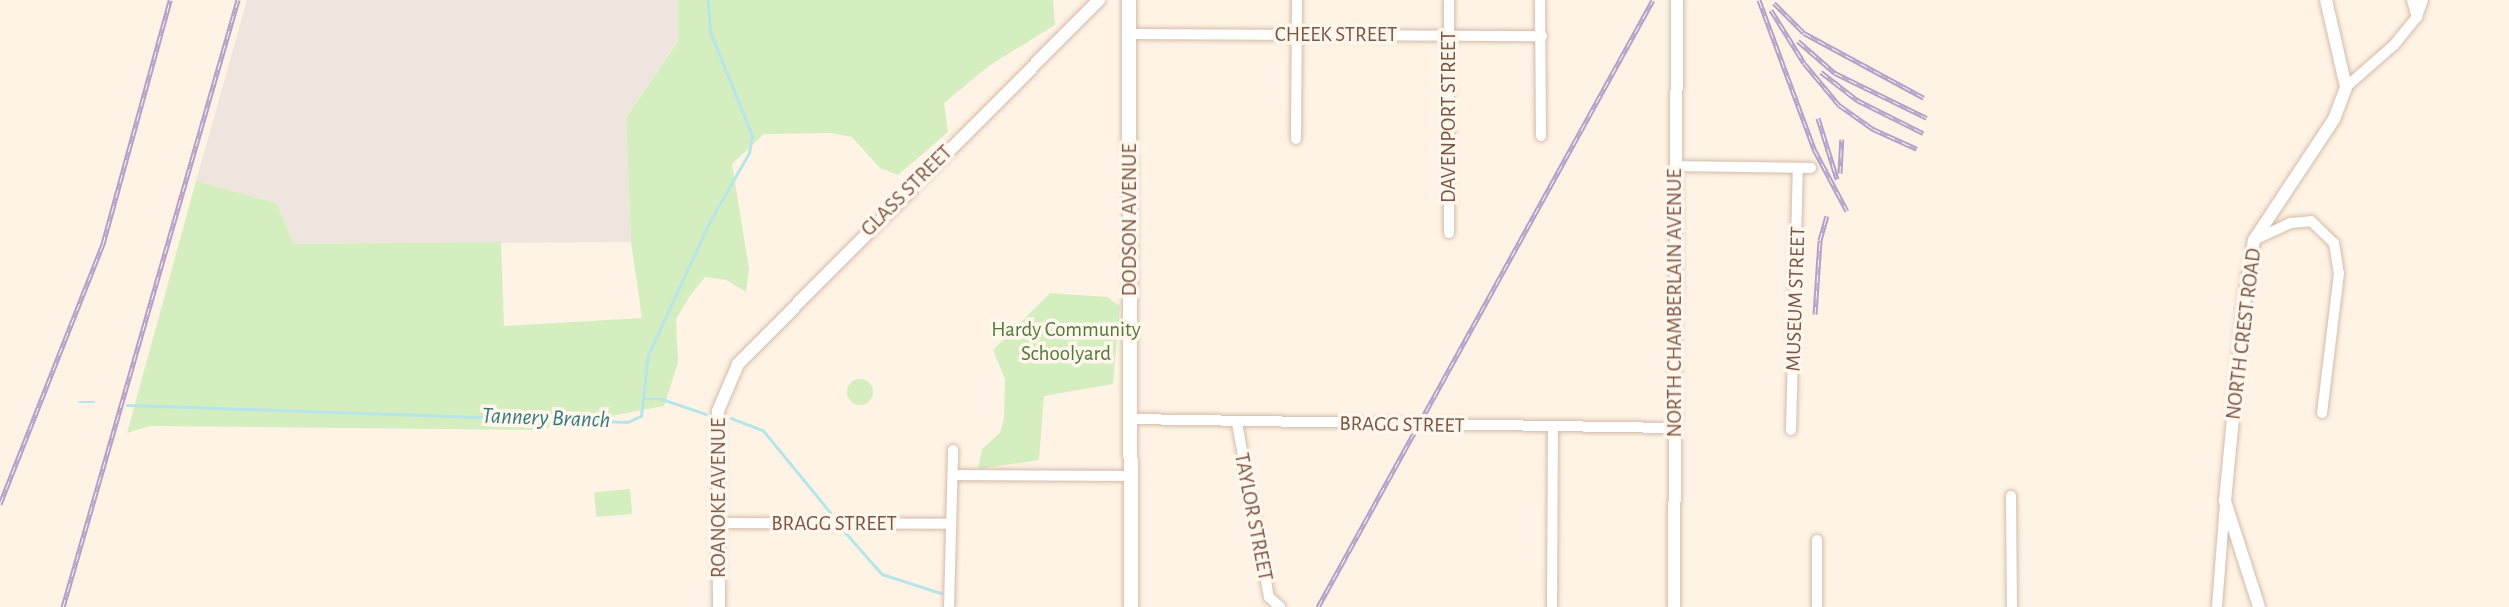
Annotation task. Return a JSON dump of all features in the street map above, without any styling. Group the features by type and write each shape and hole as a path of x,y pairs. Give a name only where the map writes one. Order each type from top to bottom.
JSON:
{"main road":[{"name":"DODSON AVENUE","path":"1129,0 1128,476 1131,607"}],"street":[{"name":"GLASS STREET","path":"724,390 760,336 1099,0"},
{"path":"1296,139 1297,0"},
{"name":"DAVENPORT STREET","path":"1449,0 1449,233"},
{"path":"1540,0 1541,136"},
{"name":"NORTH CHAMBERLAIN AVENUE","path":"1674,607 1677,0"},
{"path":"2326,0 2346,87 2394,45 2417,17 2423,0"},
{"path":"2412,0 2417,17"},
{"name":"CHEEK STREET","path":"1130,34 1542,36"},
{"name":"NORTH CREST ROAD","path":"2259,607 2225,501 2254,240 2333,119 2346,87"},
{"path":"1675,166 1811,168"},
{"name":"MUSEUM STREET","path":"1791,430 1798,168"},
{"path":"2254,240 2290,223 2311,221 2334,243 2339,273 2322,413"},
{"name":"ROANOKE AVENUE","path":"719,607 717,441 724,390"},
{"name":"BRAGG STREET","path":"1130,419 1553,429 1674,428"},
{"name":"TAYLOR STREET","path":"1237,423 1269,597 1279,607"},
{"path":"1552,607 1553,429"},
{"path":"949,607 953,450"},
{"path":"954,475 1128,476"},
{"path":"2011,496 2012,607"},
{"path":"2217,607 2225,501"},
{"name":"BRAGG STREET","path":"718,523 950,524"},
{"path":"1817,540 1817,607"}],"shaded area":[{"path":"247,0 678,0 678,40 626,118 631,242 294,244 276,203 196,181"}],"green space":[{"path":"678,0 1053,0 1055,25 990,65 944,103 948,132 898,175 880,168 852,137 831,133 764,134 732,164 749,269 746,292 726,280 705,277 690,296 676,319 678,363 664,406 535,430 150,426 127,433 196,181 276,203 294,244 501,242 504,326 642,318 631,242 626,118 678,41"},
{"name":"Hardy Community Schoolyard","path":"1050,293 1107,297 1120,306 1113,384 1044,396 1039,460 978,469 982,449 1000,433 1004,418 1005,379 993,350"},
{"path":"860,379 869,383 873,392 869,401 860,405 851,401 847,392 851,383"},
{"path":"630,489 632,514 596,517 594,492"}],"waterway":[{"name":"Tannery Branch","path":"127,405 628,422 641,416 648,355 710,221 749,153 752,136 710,32 708,0"},
{"path":"645,399 662,399 706,414"},
{"name":"Tannery Branch","path":"79,402 94,402"},
{"path":"731,418 763,430 830,512"},
{"path":"845,532 882,574 941,593"}],"railway":[{"path":"0,504 103,244 170,0"},
{"path":"63,607 238,0"},
{"path":"1318,607 1653,0"},
{"path":"1759,0 1814,149 1847,211"},
{"path":"1774,3 1804,33 1924,98"},
{"path":"1771,10 1804,63 1839,105 1873,129 1917,149"},
{"path":"1798,41 1835,73 1927,118"},
{"path":"1821,72 1857,100 1923,133"},
{"path":"1818,118 1837,179"},
{"path":"1840,173 1842,139"},
{"path":"1815,314 1820,240 1827,216"}]}
